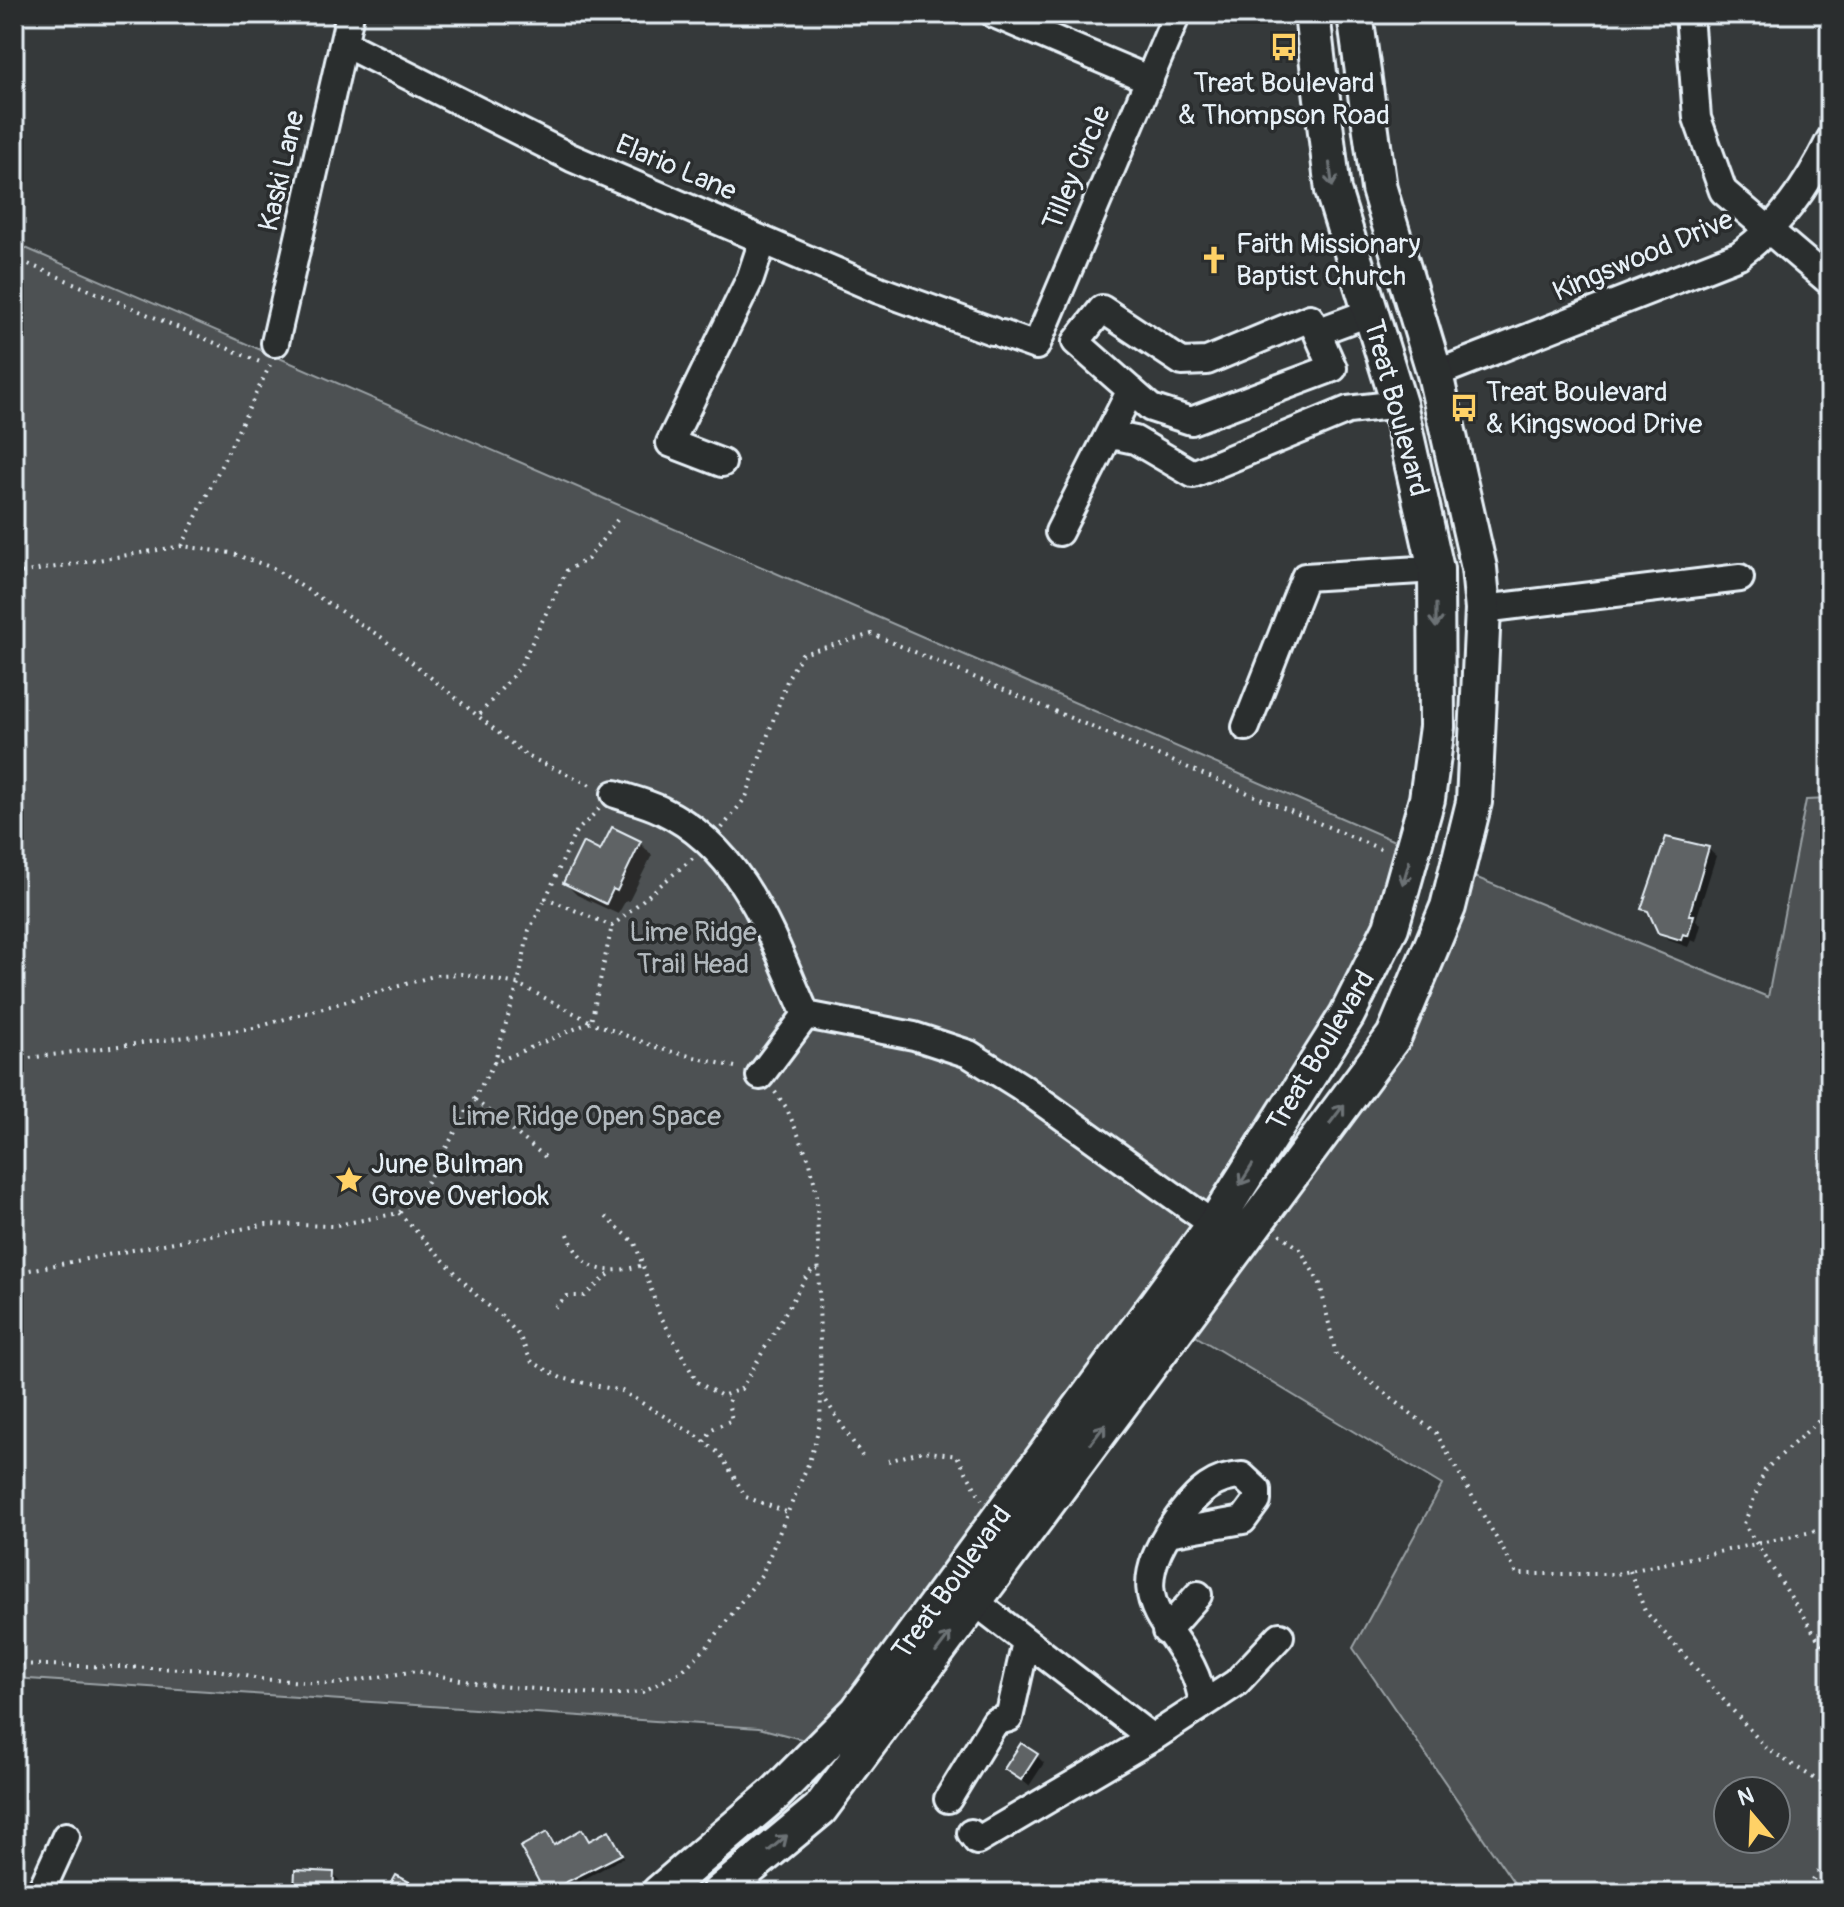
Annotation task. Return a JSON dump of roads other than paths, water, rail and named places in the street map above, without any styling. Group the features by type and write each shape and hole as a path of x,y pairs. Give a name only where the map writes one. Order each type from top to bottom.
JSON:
{"main road":[{"name":"Treat Boulevard","path":"659,1893 776,1793 857,1712 1214,1225 1347,1015 1391,927 1427,799 1437,727 1435,563 1399,404 1333,191 1312,14"},
{"name":"Treat Boulevard","path":"719,1893 820,1809 1259,1219 1394,1036 1448,907 1474,802 1483,609 1479,568 1435,374 1379,189 1355,14"},
{"path":"1345,230 1375,265 1400,348 1422,371 1435,374 1423,388 1422,405 1443,494 1435,563"}],"street":[{"name":"Kaski Lane","path":"273,354 350,14"},
{"path":"994,14 1150,80"},
{"name":"Tilley Circle","path":"1036,346 1177,14"},
{"path":"1689,14 1697,118 1723,191 1830,282"},
{"name":"Elario Lane","path":"345,44 572,158 879,290 1036,346"},
{"name":"Kingswood Drive","path":"1435,374 1739,255 1769,233 1809,182 1830,140"},
{"path":"722,463 670,443 750,279 763,240"},
{"path":"1102,309 1182,362 1218,357 1310,318 1317,332 1333,368 1191,421 1151,408 1076,342 1102,309"},
{"path":"1317,332 1371,312"},
{"path":"1059,532 1111,435 1131,390"},
{"path":"1111,435 1135,440 1193,474 1348,410 1399,404"},
{"path":"1246,727 1305,577 1435,563"},
{"path":"1483,609 1740,578"},
{"path":"615,794 663,810 709,844 753,896 806,1015"},
{"path":"760,1076 806,1015"},
{"path":"806,1015 914,1036 969,1054 1020,1086 1214,1225"},
{"path":"1168,1533 1156,1555 1151,1583 1153,1605 1166,1631 1200,1680 1203,1704"},
{"path":"1166,1631 1198,1595"},
{"path":"974,1601 1152,1738"},
{"path":"971,1833 977,1841 1152,1738 1236,1683 1280,1636"},
{"path":"948,1799 995,1722 1009,1718 1026,1642"},
{"path":"40,1893 66,1836"}],"place":[{"name":"Treat Boulevard & Thompson Road","path":"1284,47"},
{"name":"Faith Missionary Baptist Church","path":"1214,260"},
{"name":"Treat Boulevard & Kingswood Drive","path":"1464,408"},
{"name":"June Bulman Grove Overlook","path":"349,1180"}],"park label":[{"name":"Lime Ridge Trail Head","path":"693,948"},
{"name":"Lime Ridge Open Space","path":"586,1116"}]}
